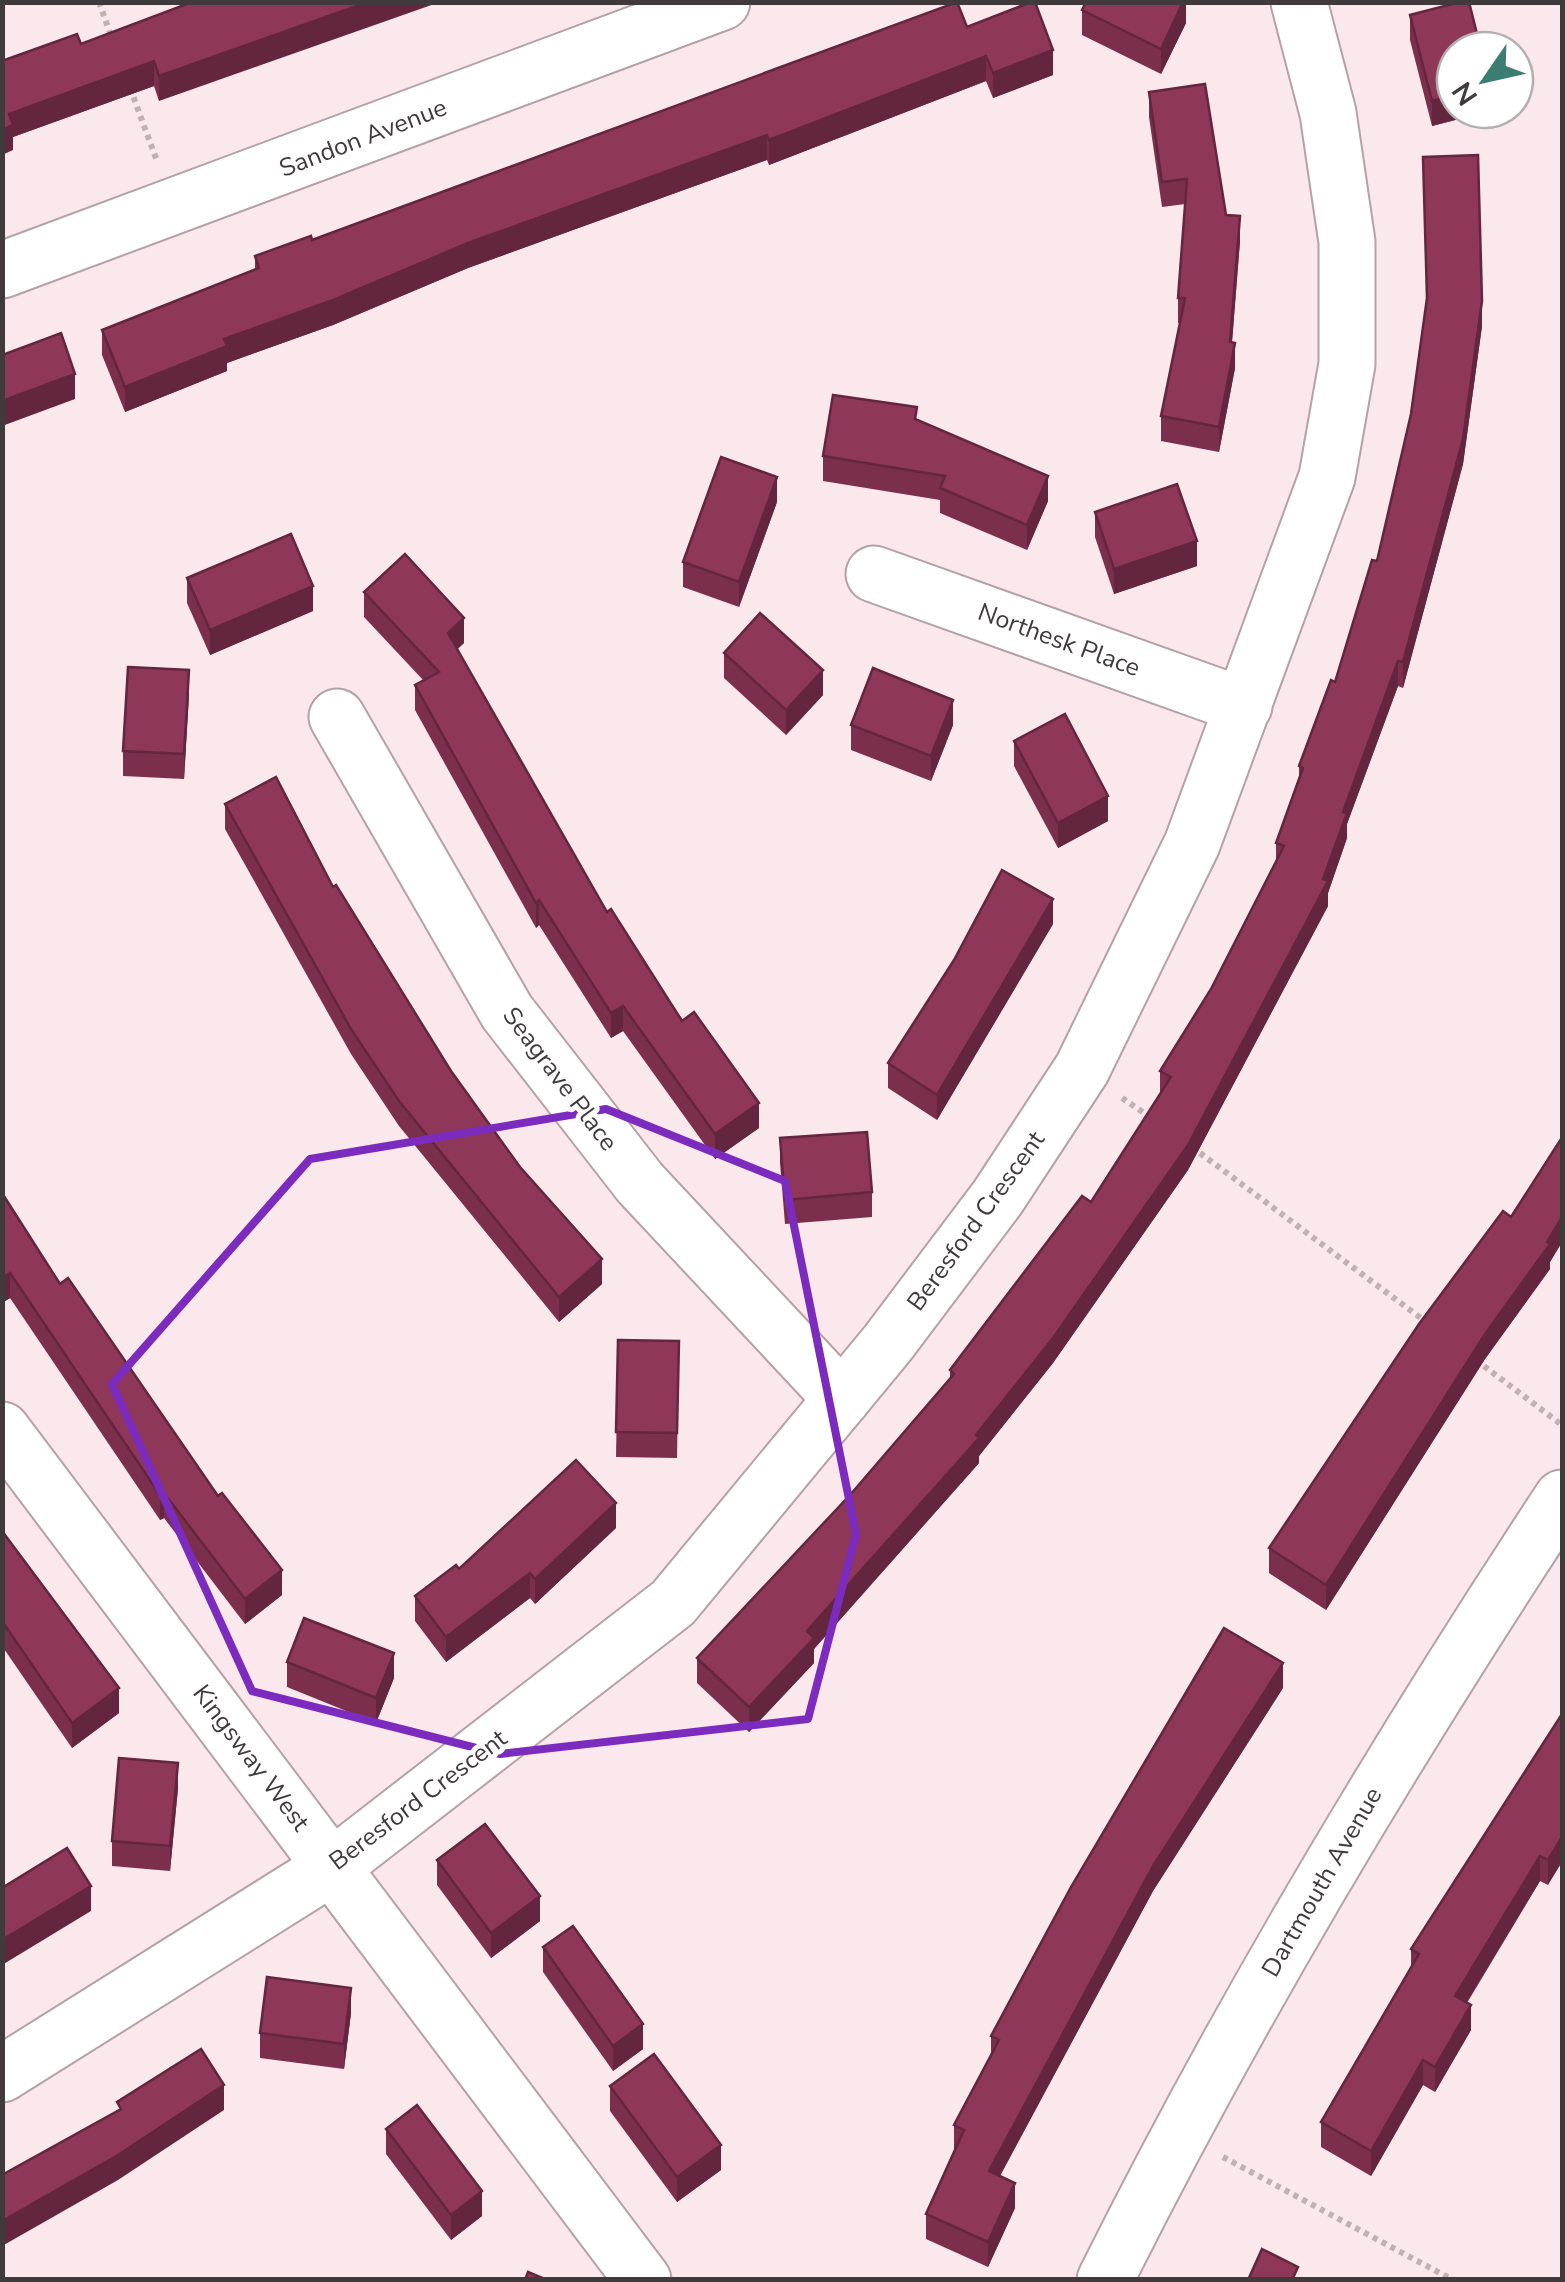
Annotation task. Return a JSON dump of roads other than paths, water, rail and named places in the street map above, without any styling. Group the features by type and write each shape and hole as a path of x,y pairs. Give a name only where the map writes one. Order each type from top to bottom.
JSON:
{"street":[{"name":"Sandon Avenue","path":"2,270 722,2"},
{"name":"Beresford Crescent","path":"2,2074 332,1866 673,1603 842,1399 998,1198 1082,1069 1192,844 1327,476 1347,364 1347,242 1328,112 1299,2"},
{"name":"Northesk Place","path":"874,574 1244,706"},
{"name":"Seagrave Place","path":"336,716 506,1012 640,1182 842,1399"},
{"name":"Kingsway West","path":"2,1430 643,2280"},
{"name":"Dartmouth Avenue","path":"1104,2280 1178,2133 1433,1695 1562,1498"}]}
